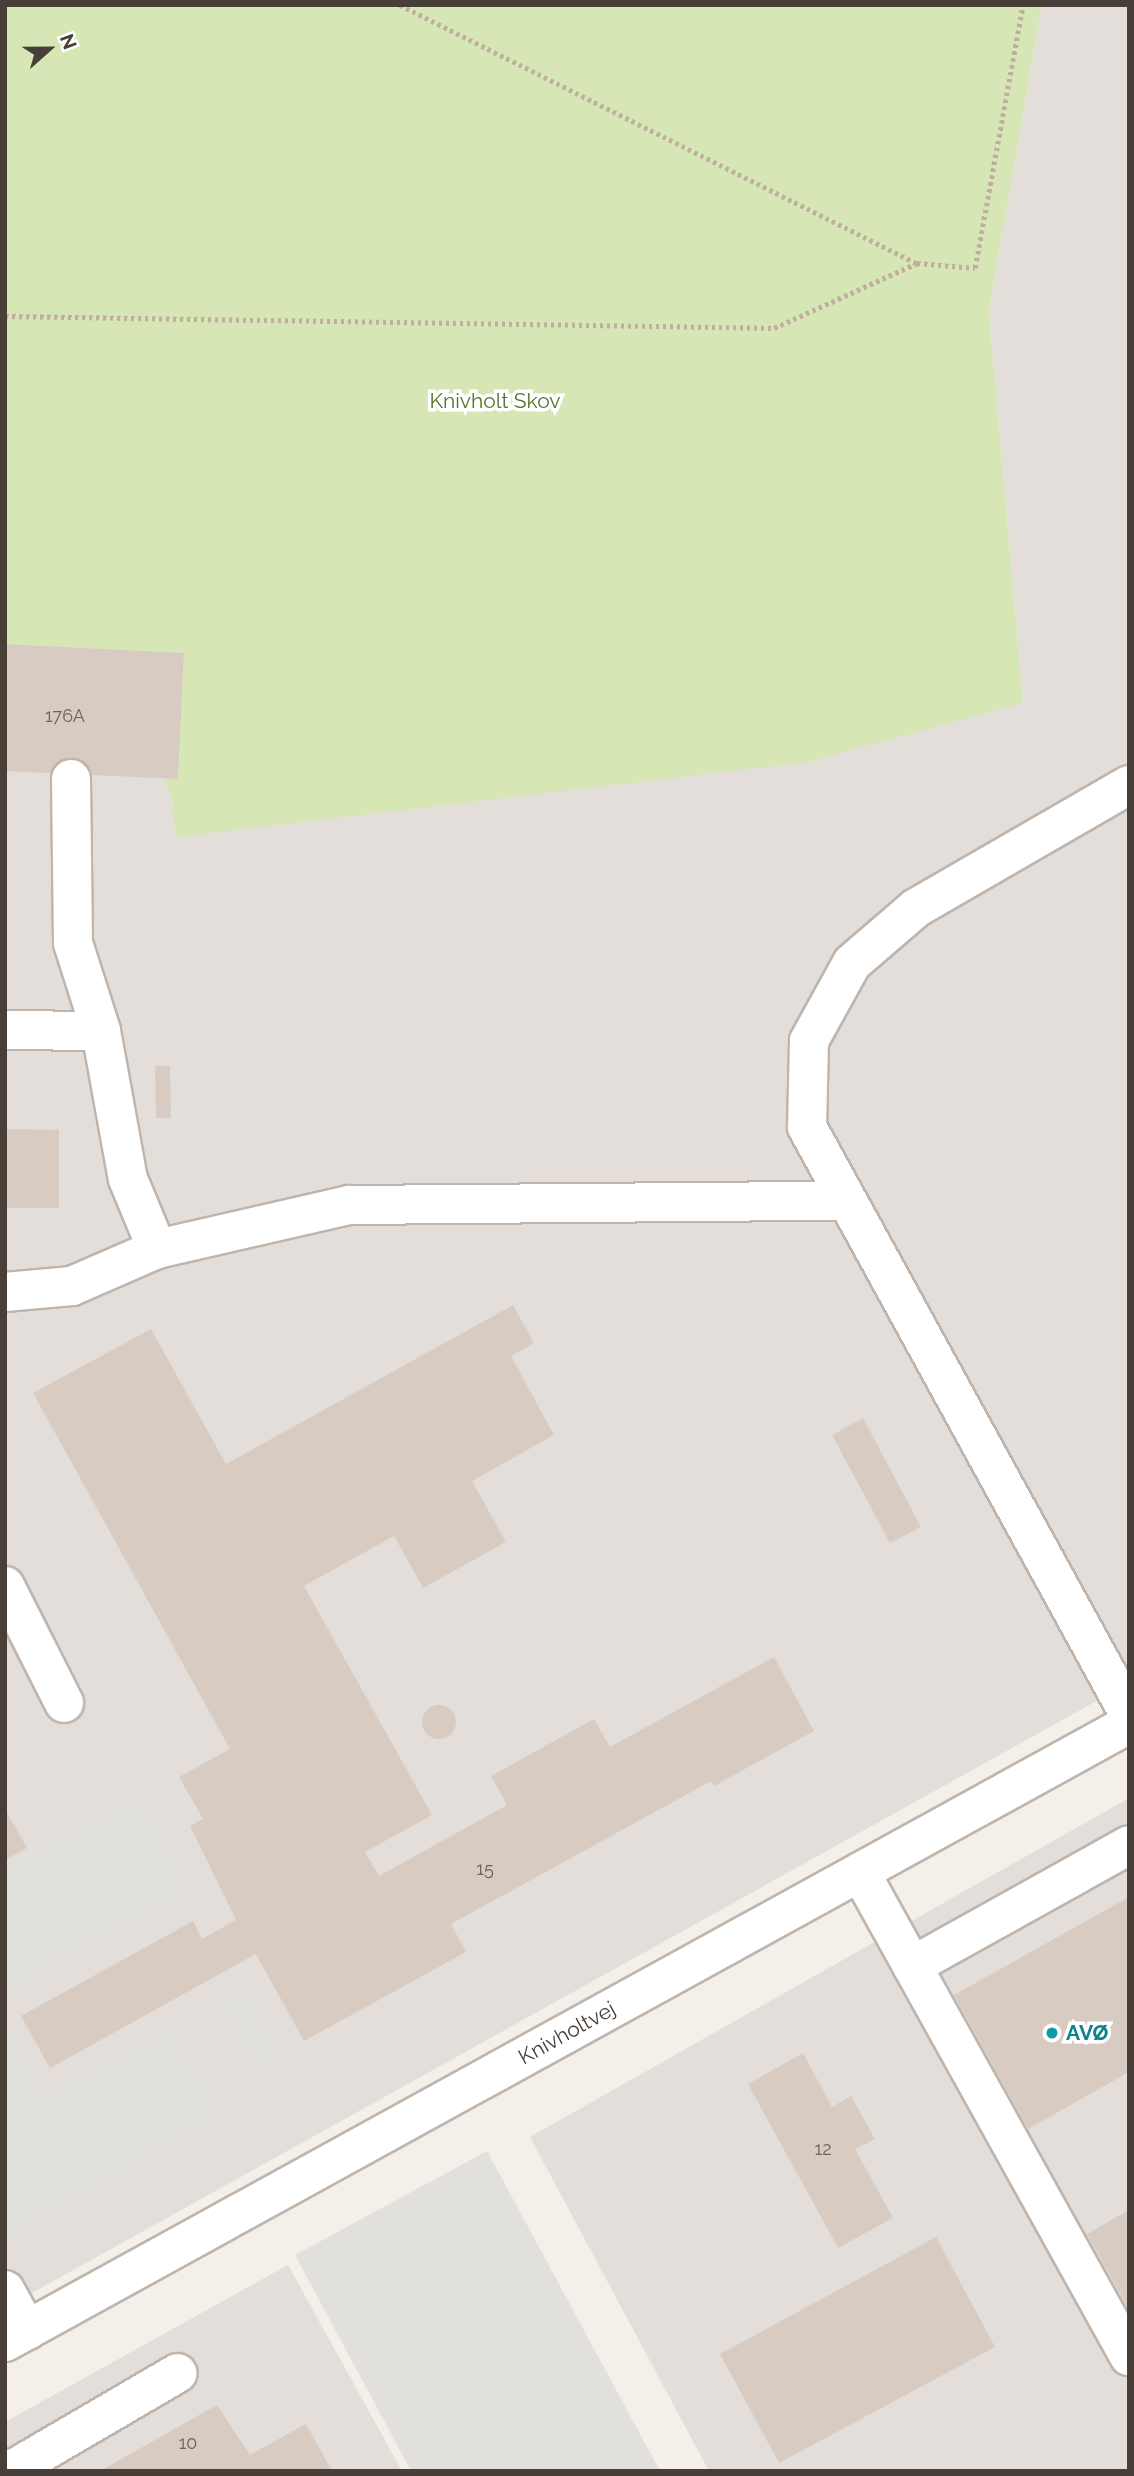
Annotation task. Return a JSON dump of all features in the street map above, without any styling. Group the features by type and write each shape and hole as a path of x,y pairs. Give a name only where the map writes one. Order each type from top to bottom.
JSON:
{"street":[{"path":"71,779 73,943 102,1031 128,1179 157,1249"},
{"path":"1129,786 916,908 852,963 809,1041 807,1127 844,1201 949,1383 1129,1714"},
{"path":"5,1030 102,1031"},
{"path":"5,1292 72,1286 157,1249 349,1205 844,1201"},
{"path":"5,1586 64,1703"},
{"name":"Knivholtvej","path":"16,2336 1129,1724"},
{"path":"912,1966 1129,1845"},
{"path":"860,1872 1129,2356"},
{"path":"5,2290 16,2336"},
{"path":"10,2471 178,2373"}],"path":[{"path":"400,5 917,263 975,268 1023,5"},
{"path":"5,316 774,328 917,263"}],"shaded area":[{"path":"1042,5 1129,5 1129,1683 5,2308 5,644 184,653 178,779 164,779 172,797 175,836 1023,703 989,311"},
{"path":"139,1789 195,1889 5,1995 5,1864"},
{"path":"1129,1798 1129,2471 709,2471 530,2137"},
{"path":"248,1987 285,2053 256,2070 218,2003"},
{"path":"5,2020 46,2093 172,2024 225,2118 5,2241"},
{"path":"487,2151 660,2471 411,2471 295,2255"},
{"path":"288,2265 402,2471 5,2471 5,2422"}],"green space":[{"name":"Knivholt Skov","path":"5,5 1042,5 989,311 1023,703 808,762 175,837 172,797 164,779 178,779 184,653 5,644"}],"building":[{"path":"5,644 184,653 178,779 5,771"},
{"path":"155,1066 170,1066 171,1118 156,1118"},
{"path":"5,1129 59,1130 59,1208 7,1208"},
{"path":"513,1305 534,1343 511,1356 554,1435 472,1481 506,1542 423,1588 394,1536 304,1586 432,1815 365,1852 379,1876 507,1805 491,1776 594,1719 610,1747 774,1657 814,1731 714,1786 711,1781 451,1924 466,1952 304,2041 256,1954 50,2068 21,2016 193,1921 202,1939 236,1920 190,1826 203,1819 179,1777 230,1749 33,1393 151,1329 226,1464"},
{"path":"863,1418 921,1527 890,1543 832,1435"},
{"path":"439,1705 451,1710 456,1722 451,1734 439,1739 427,1734 422,1722 427,1710"},
{"path":"5,1809 27,1848 5,1860"},
{"name":"AVØ","path":"1129,1897 1129,2072 1028,2129 954,1995"},
{"path":"803,2053 832,2107 851,2096 875,2139 855,2149 893,2218 838,2248 748,2084"},
{"path":"1129,2210 1129,2310 1087,2234"},
{"path":"936,2237 995,2347 779,2463 720,2354"},
{"path":"217,2405 250,2455 306,2424 332,2471 100,2471"}],"place":[{"name":"AVØ","path":"1052,2033"}]}
